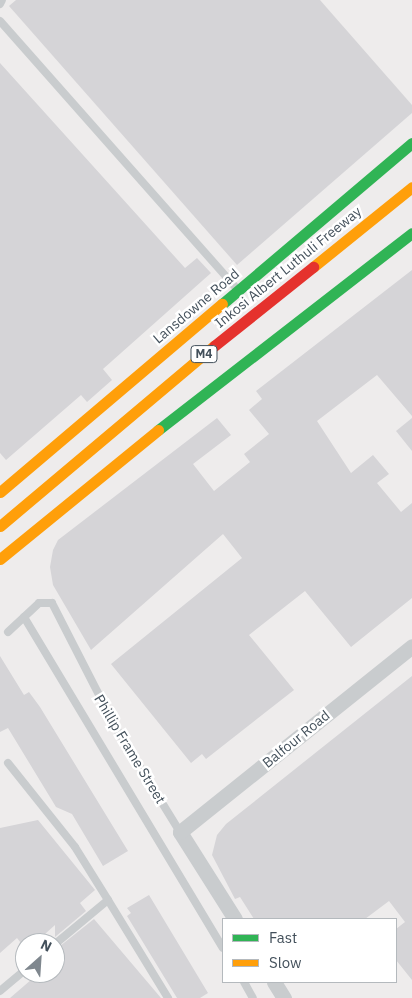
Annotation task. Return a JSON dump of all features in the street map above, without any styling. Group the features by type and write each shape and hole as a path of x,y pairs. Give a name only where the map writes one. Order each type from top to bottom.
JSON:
{"main road":[{"name":"Lansdowne Road","path":"0,492 412,143"},
{"name":"Inkosi Albert Luthuli Freeway","path":"0,526 165,385 412,186"},
{"name":"M4","path":"0,559 215,383 412,233"}],"street":[{"name":"Balfour Road","path":"180,832 412,646"},
{"name":"Phillip Frame Street","path":"180,832 233,918"},
{"path":"275,983 284,998"}],"lane":[{"path":"0,4 2,0"},
{"path":"0,21 239,290"},
{"name":"Phillip Frame Street","path":"24,617 44,601 53,606 60,626 116,728 180,832"},
{"path":"8,632 24,617 222,946"},
{"path":"8,763 75,847 168,998"},
{"path":"65,936 108,900"},
{"path":"0,991 15,978"},
{"path":"245,983 253,998"}],"building":[{"path":"16,0 320,0 412,105 412,113 237,265 9,6"},
{"path":"0,63 185,268 197,258 211,273 103,369 112,380 87,402 81,395 6,460 0,453"},
{"path":"412,270 412,416 377,375 317,421 351,473 373,455 389,474 377,483 401,512 412,503 412,598 351,647 305,591 249,635 294,690 206,759 202,754 191,763 111,664 242,558 223,534 91,650 53,585 50,567 53,550 58,540 217,418 231,435 193,464 214,491 250,462 244,454 269,434 249,410 262,399 256,391"},
{"path":"412,418 412,451 396,431"},
{"path":"0,656 24,695 29,692 40,707 128,851 103,866 72,814 56,807 8,728 0,732"},
{"path":"412,676 412,980 397,961 397,928 405,922 389,901 366,918 253,918 240,897 235,899 212,855 217,835 226,824"},
{"path":"38,820 95,890 80,903 86,911 60,933 55,933 55,925 46,933 15,933 15,940 0,953 0,828"},
{"path":"149,895 208,993 200,998 177,998 127,916 131,913 127,908"},
{"path":"94,919 161,998 10,998 27,983 65,983 65,942"}],"traffic: fast":[{"path":"222,304 412,143"},
{"path":"158,430 412,233"}],"traffic: slow":[{"path":"313,267 412,187"},
{"path":"0,492 222,304"},
{"path":"0,526 214,346"},
{"path":"0,559 158,430"}],"traffic: jam":[{"path":"214,346 313,267"}]}
